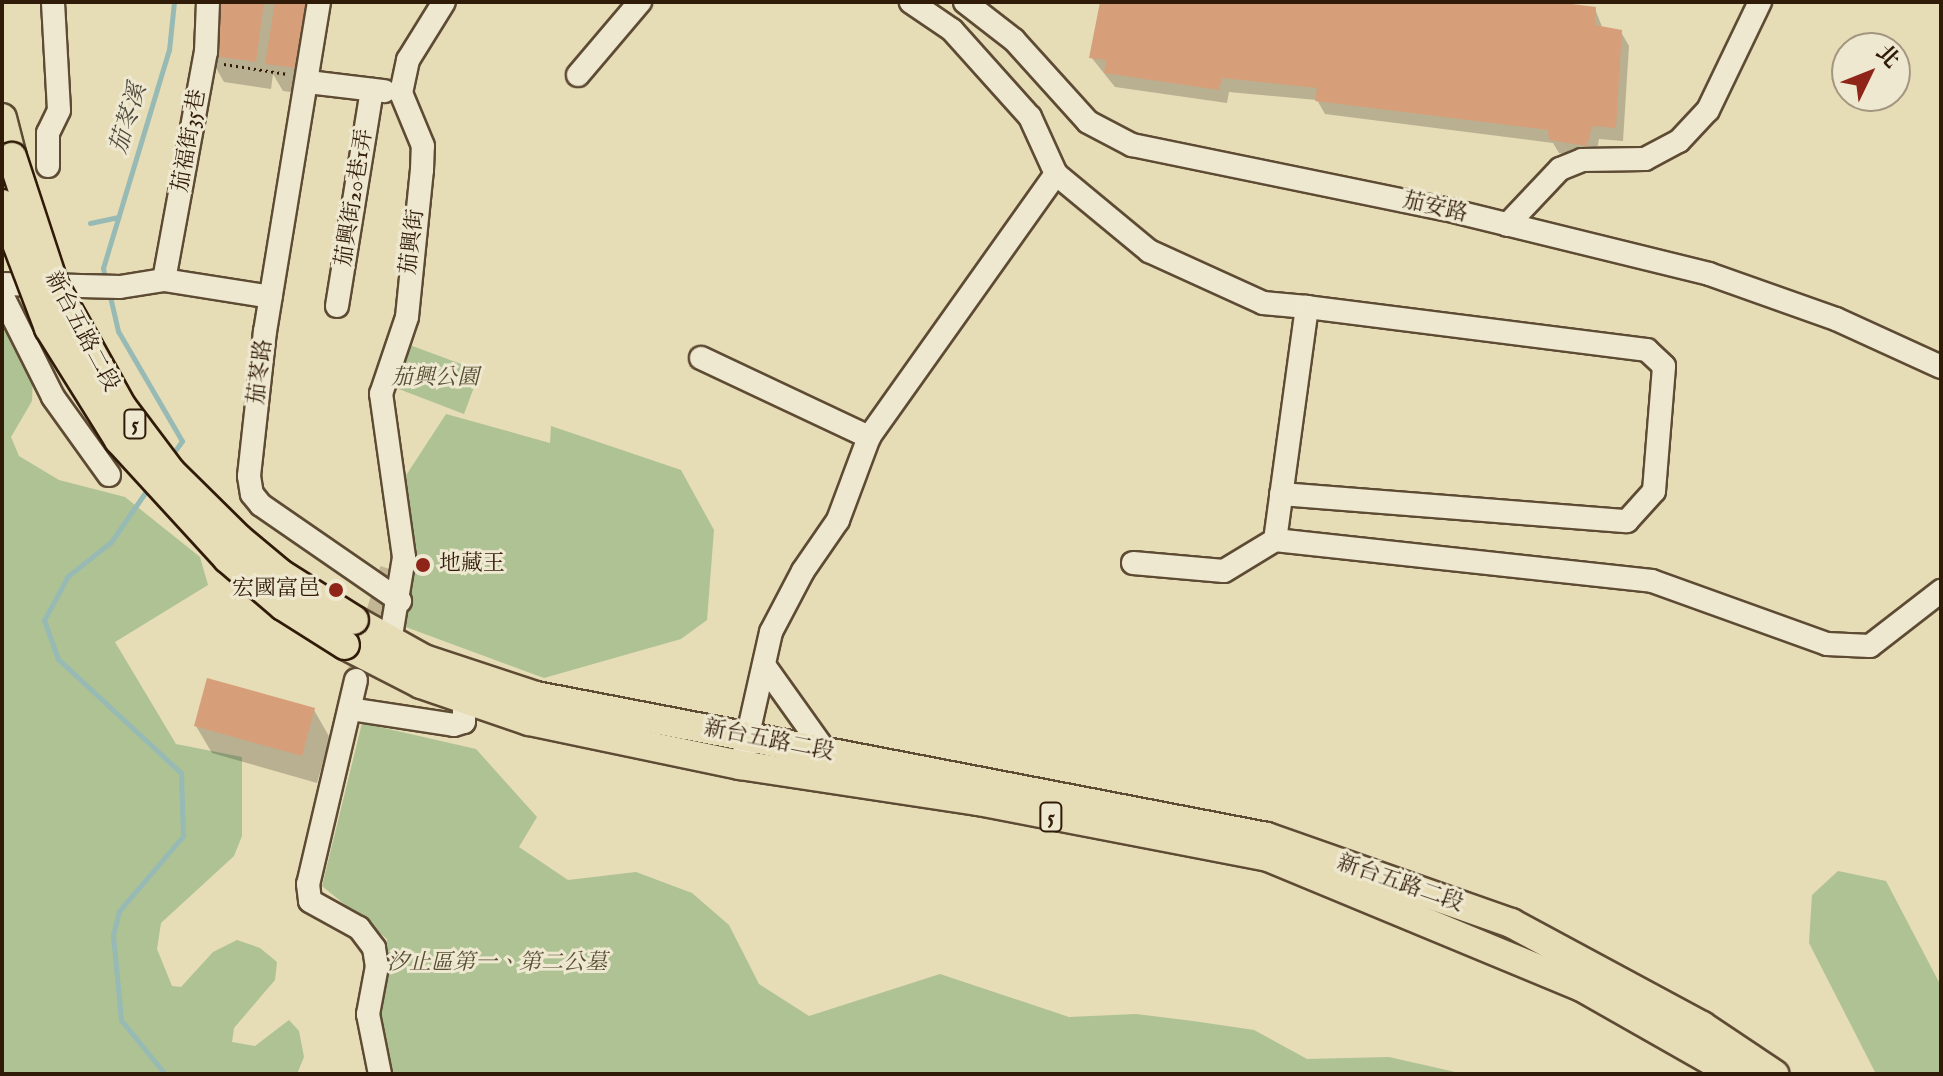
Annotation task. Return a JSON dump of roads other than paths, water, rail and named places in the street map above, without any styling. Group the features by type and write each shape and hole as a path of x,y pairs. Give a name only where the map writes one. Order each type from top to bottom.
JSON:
{"main road":[{"name":"新台五路二段","path":"2,118 43,260 79,337 122,407 171,472 239,539 349,632 464,700 529,721 740,765 830,766 1267,837 1511,923 1702,1026 1774,1074"},
{"name":"新台五路二段","path":"2,204 49,328 128,452 227,558 283,606 349,632"},
{"name":"新台五路二段","path":"387,655 512,689 749,738 830,766 978,801 1268,857 1496,947 1580,986 1735,1074"}],"street":[{"path":"48,166 48,133 59,110 53,2"},
{"name":"茄福街35巷","path":"164,280 204,61 208,2"},
{"name":"茄苳路","path":"319,2 271,297 249,476 252,494 400,601"},
{"path":"308,79 401,93 408,60 444,2"},
{"path":"578,75 640,2"},
{"path":"911,2 952,30 1030,117 1056,174 1149,251 1263,303 1647,350 1664,366 1654,491 1627,521 1281,494"},
{"name":"茄安路","path":"965,2 1014,40 1088,122 1132,145 1507,225 1772,294 1941,367"},
{"path":"1507,225 1560,169 1582,160 1645,159 1679,141 1708,110 1760,2"},
{"name":"茄興街20巷1弄","path":"337,306 372,90"},
{"name":"茄興街","path":"400,601 404,557 381,394 401,348 407,317 423,158 401,93"},
{"path":"740,765 766,668 771,632 803,571 838,520 869,437 1056,174"},
{"path":"2,284 109,286 164,280 271,297"},
{"path":"2,295 53,397 109,475"},
{"path":"1275,540 1307,307"},
{"path":"701,358 869,437"},
{"name":"茄興街","path":"391,569 395,492"},
{"path":"1133,563 1224,571 1275,540 1652,581 1827,644 1870,646 1941,591"},
{"path":"387,655 400,601"},
{"path":"766,668 830,766"},
{"path":"356,680 308,884 310,901 359,928 374,948 377,966 368,1014 380,1074"},
{"path":"350,709 454,725 464,722 464,700"},
{"path":"370,1074 377,1047"}],"waterway":[{"name":"茄苳溪","path":"105,279 103,268 169,50 174,2"},
{"name":"茄苳溪","path":"90,223 118,217"},
{"path":"109,292 118,331 182,441 171,456"},
{"path":"149,487 111,542 68,576 44,620 58,659 181,773 183,836 119,911 113,935 121,1020 165,1074"}],"tunnel":[{"path":"356,680 391,569"}],"place":[{"name":"地藏王","path":"423,565"},
{"name":"宏國富邑","path":"336,590"}],"park label":[{"name":"茄興公園","path":"435,379"},
{"name":"汐止區第一、第二公墓","path":"497,964"}]}
